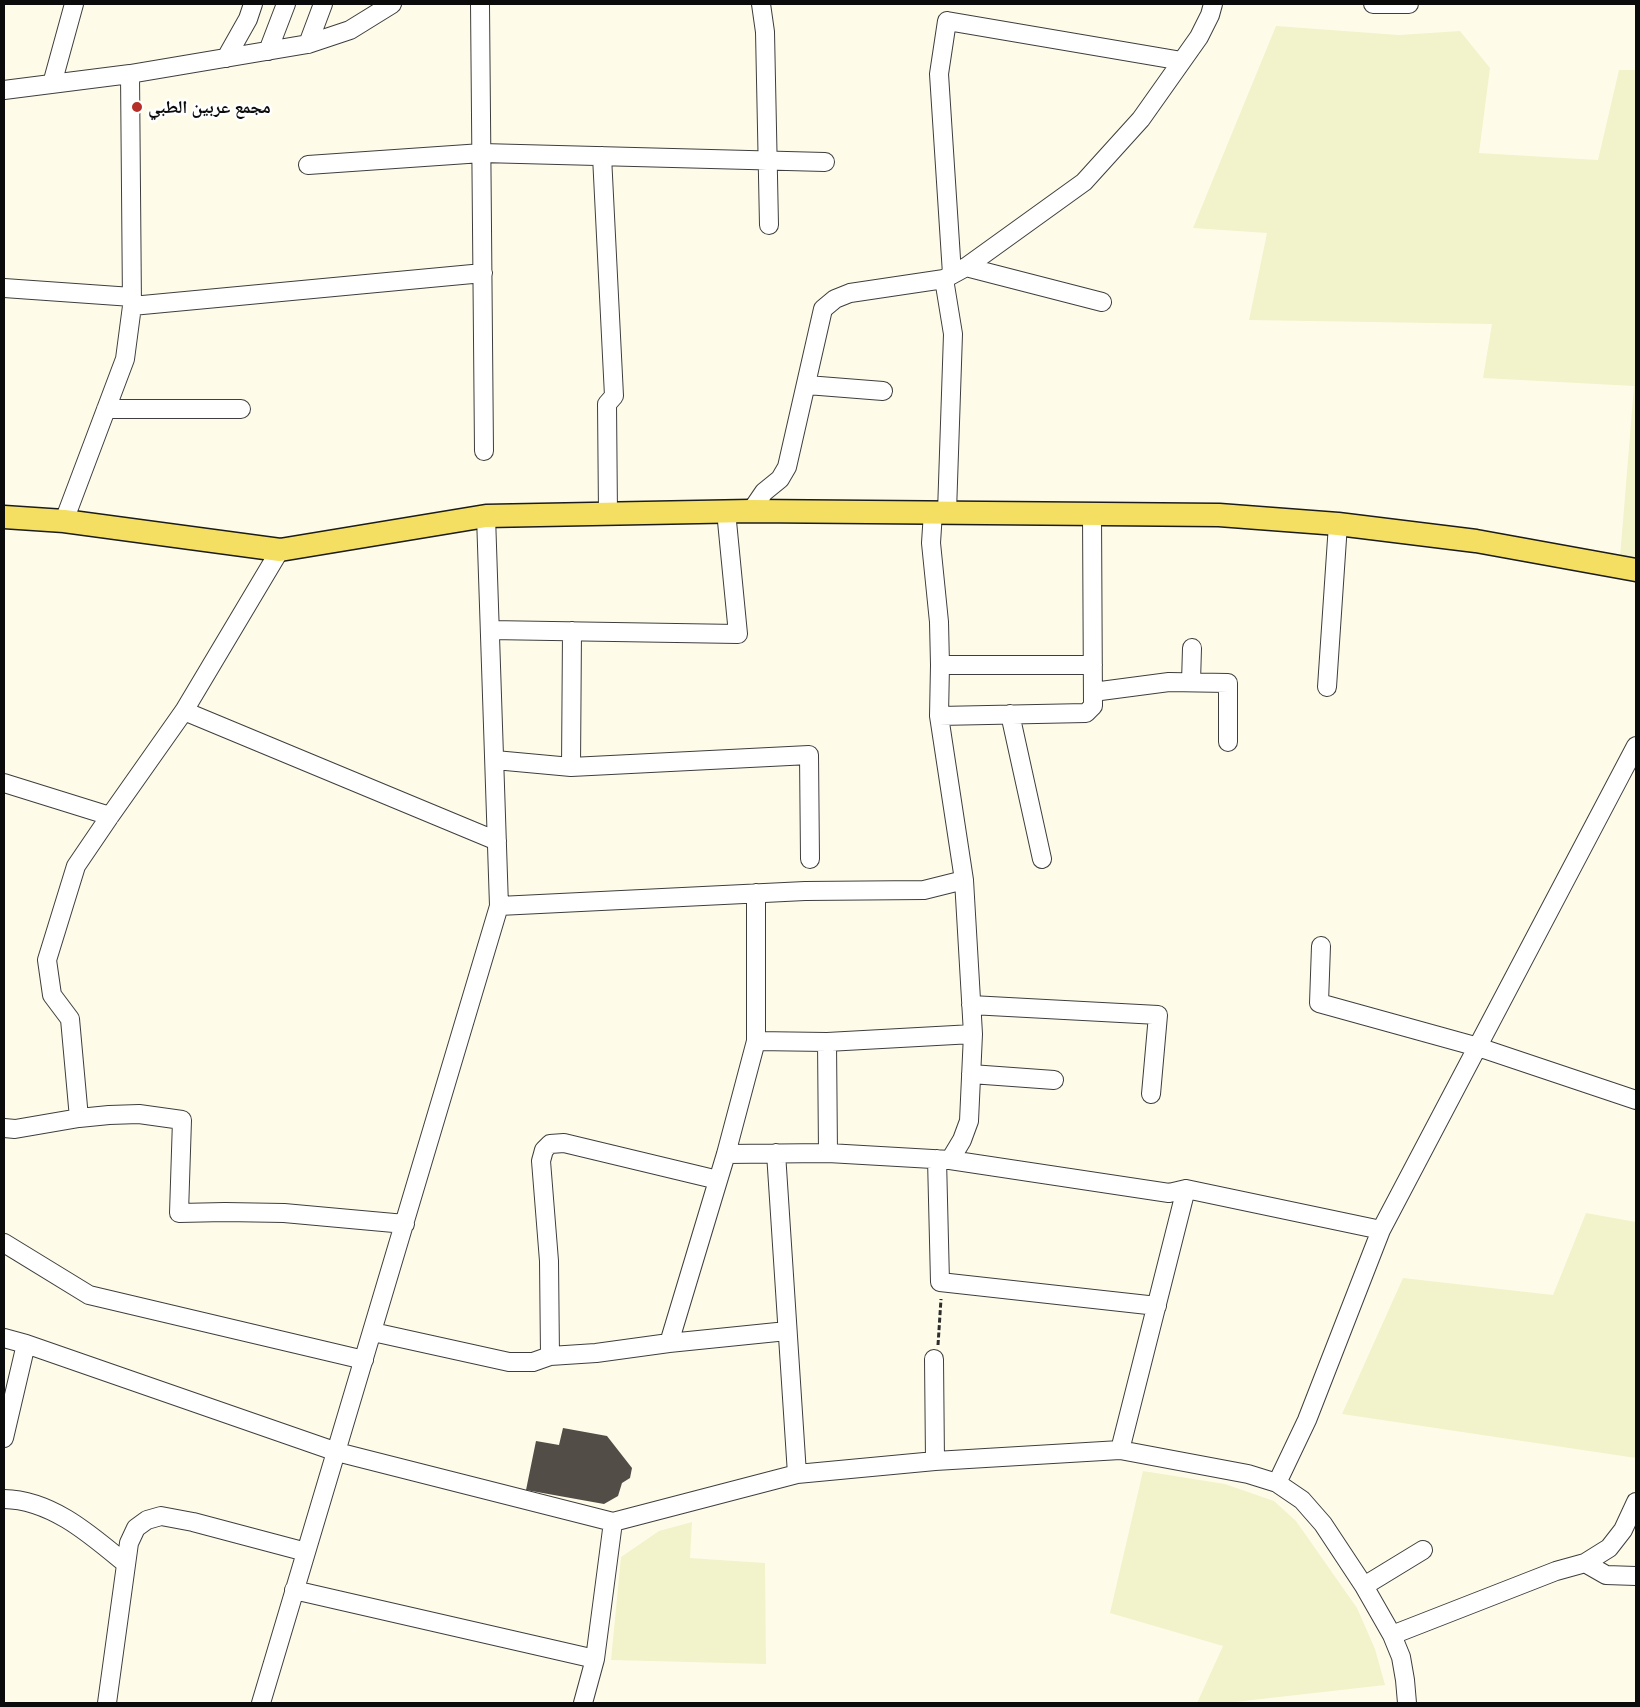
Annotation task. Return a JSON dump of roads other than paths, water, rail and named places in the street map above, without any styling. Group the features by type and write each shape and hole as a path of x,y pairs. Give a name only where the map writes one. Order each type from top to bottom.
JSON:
{"main road":[{"path":"4,517 64,521 280,550 486,516 726,511 1219,515 1338,524 1476,540 1636,570"}],"street":[{"path":"52,84 74,4"},
{"path":"226,58 248,19 253,4"},
{"path":"268,50 286,4"},
{"path":"308,44 324,4"},
{"path":"4,90 130,74 308,44 350,30 392,4"},
{"path":"480,4 484,451"},
{"path":"760,4 765,32 769,224"},
{"path":"954,273 1084,182 1141,119 1199,37 1210,15 1213,4"},
{"path":"1373,4 1409,4"},
{"path":"1156,1306 940,1282 944,1160 962,1140 968,1121 973,1034 964,880 938,716 939,622 930,543 940,512 953,334 954,273 939,74 947,21 1182,61"},
{"path":"64,521 125,359 132,301 130,74"},
{"path":"308,165 482,153 824,162"},
{"path":"602,156 614,396 607,404 608,514"},
{"path":"4,288 132,301 483,273"},
{"path":"752,511 764,492 780,479 787,467 823,309 835,299 850,293 954,273 1102,302"},
{"path":"807,385 883,391"},
{"path":"106,409 241,409"},
{"path":"490,630 738,634 726,511"},
{"path":"938,716 1086,713 1093,706 1092,513"},
{"path":"262,1703 294,1590 373,1332 499,906 486,516"},
{"path":"1327,687 1338,524"},
{"path":"79,1118 70,1019 52,995 47,960 76,866 184,711 280,550"},
{"path":"571,767 572,631"},
{"path":"1191,682 1192,648"},
{"path":"940,665 1092,666"},
{"path":"1093,692 1169,682 1228,683 1228,742"},
{"path":"184,711 497,841"},
{"path":"1010,714 1042,859"},
{"path":"1277,1483 1307,1420 1381,1230 1491,1020 1632,764 1636,746"},
{"path":"495,760 571,767 809,755 810,859"},
{"path":"4,783 110,816"},
{"path":"499,906 756,893 924,890 964,880"},
{"path":"669,1343 726,1154 756,1041 756,893"},
{"path":"1321,946 1319,1003 1478,1047 1636,1100"},
{"path":"971,1005 1158,1016 1151,1094"},
{"path":"756,1041 827,1042 973,1034"},
{"path":"827,1042 828,1153"},
{"path":"971,1074 1054,1080"},
{"path":"4,1128 15,1129 79,1118 139,1114 182,1120 179,1213 284,1213 405,1224"},
{"path":"550,1356 549,1261 541,1161 544,1150 550,1144 564,1143 718,1180"},
{"path":"776,1153 797,1474"},
{"path":"726,1154 828,1153 944,1160 1169,1193 1186,1188 1381,1230"},
{"path":"1120,1450 1186,1188"},
{"path":"4,1243 89,1295 364,1360"},
{"path":"373,1332 509,1362 533,1362 550,1356 596,1353 669,1343 788,1331"},
{"path":"4,1338 337,1452 613,1522 797,1474 935,1462 1120,1450 1248,1474 1277,1483 1302,1500 1323,1524 1364,1586 1392,1635 1400,1657 1407,1703"},
{"path":"4,1438 26,1344"},
{"path":"934,1359 935,1462"},
{"path":"4,1499 32,1504 56,1513 80,1526 126,1564"},
{"path":"1392,1635 1556,1571 1585,1563 1610,1548 1623,1530 1636,1502"},
{"path":"107,1703 129,1543 136,1528 147,1520 161,1516 193,1522 306,1552"},
{"path":"583,1703 595,1659 613,1522"},
{"path":"1364,1586 1423,1550"},
{"path":"1585,1563 1606,1575 1636,1576"},
{"path":"294,1590 595,1659"}],"place":[{"name":"مجمع عربين الطبي","path":"137,107"}]}
